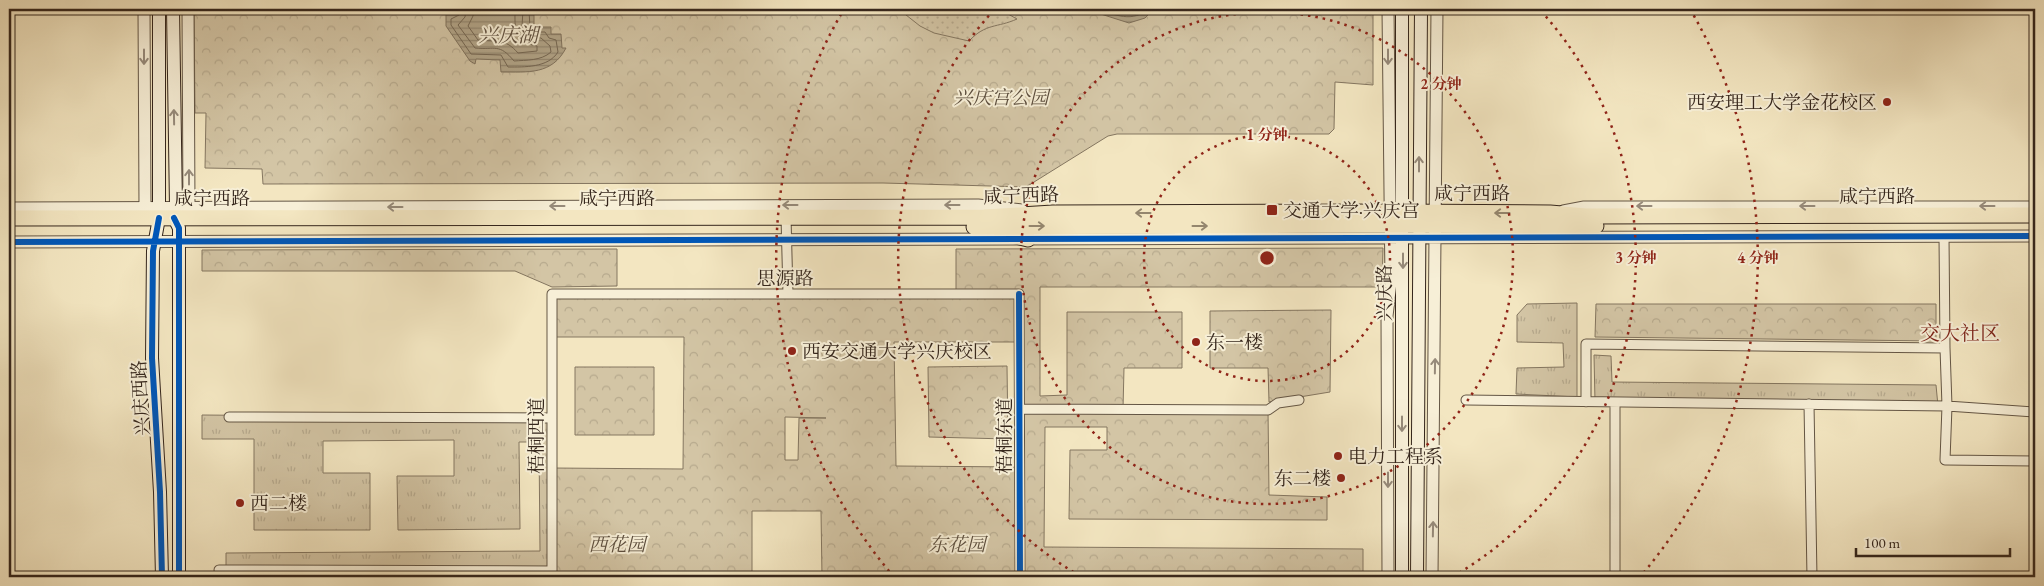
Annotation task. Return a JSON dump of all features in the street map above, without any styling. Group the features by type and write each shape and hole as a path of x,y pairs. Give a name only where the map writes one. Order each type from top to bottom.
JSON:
{"main road":[{"name":"兴庆西路","path":"159,9 170,222 179,577"},
{"name":"兴庆西路","path":"162,577 160,482 152,358 153,251 170,222 173,9"},
{"name":"兴庆路","path":"1402,9 1396,225 1402,577"},
{"name":"兴庆路","path":"1417,577 1421,9"},
{"name":"咸宁西路","path":"786,228 1053,213 1396,225"},
{"name":"咸宁西路","path":"1436,225 1550,213 1586,216 2035,215"},
{"name":"咸宁西路","path":"9,218 170,222 786,228 1396,225 2035,225"},
{"name":"咸宁西路","path":"9,228 170,222"},
{"path":"978,227 1028,239"}],"street":[{"path":"144,9 145,207"},
{"path":"170,222 188,9"},
{"path":"1388,9 1396,225 1387,316 1388,577"},
{"path":"1432,577 1437,9"},
{"path":"9,242 170,222 978,205 1053,213"},
{"path":"1550,213 1584,206 2035,206"},
{"path":"9,208 145,207 170,222 786,228 1028,239 1396,225"},
{"path":"1436,225 1944,236 2035,236"},
{"path":"786,228 788,294"},
{"path":"1944,236 1947,406 1945,460 2035,461"},
{"name":"思源路","path":"552,294 1019,294"},
{"name":"梧桐西道","path":"552,294 552,574"},
{"name":"梧桐东道","path":"1019,294 1020,577"},
{"path":"1586,402 1586,344 1945,348"},
{"path":"1020,409 1268,410 1278,403 1298,400"},
{"path":"1466,400 1947,406 2035,412"},
{"path":"1615,402 1616,577"},
{"path":"1809,404 1812,577"},
{"path":"229,417 552,418"},
{"path":"219,570 376,574 552,574"}],"green space":[{"name":"兴庆宫公园","path":"194,9 1373,9 1373,85 1335,82 1334,129 1329,134 1117,134 1108,136 1026,187 883,183 263,184 262,169 205,168 206,113 195,113"},
{"path":"876,9 999,9 1017,19 981,31 969,41 934,33 920,26 901,11"},
{"path":"1383,248 1382,287 1040,287 1040,396 1067,395 1067,312 1182,312 1182,368 1124,368 1123,409 1268,410 1269,495 1327,497 1327,520 1069,519 1070,450 1107,450 1107,427 1045,427 1044,547 1363,549 1363,575 1354,575 1354,577 822,577 821,511 752,511 752,577 552,577 552,468 683,469 684,337 552,337 552,294 956,294 956,249","holes":["894,342 1019,342 1020,467 896,466","785,417 826,418 799,418 798,460 785,460"]},
{"path":"617,249 617,286 552,287 515,271 202,271 202,250"},
{"path":"1577,303 1577,397 1516,394 1517,368 1564,367 1563,343 1517,342 1517,315 1527,304"},
{"path":"1596,304 1936,304 1936,341 1595,337"},
{"path":"1331,310 1330,392 1269,402 1268,368 1210,368 1210,311"},
{"path":"1594,355 1611,356 1612,382 1936,385 1938,406 1595,402"},
{"path":"1007,366 1008,439 929,437 928,367"},
{"path":"575,367 654,367 654,435 575,435"},
{"path":"202,415 552,418 549,571 539,571 538,577 376,577 376,572 226,570 226,553 540,551 539,442 519,442 520,529 398,530 397,476 454,476 454,440 323,441 323,473 370,473 370,530 254,530 254,439 202,439"}],"water":[{"name":"兴庆湖","path":"455,9 534,9 534,27 551,27 551,34 561,34 562,48 566,48 554,63 530,72 501,72 500,60 476,59 475,64 470,61 446,26 446,14 455,12"},
{"path":"1085,9 1154,9 1145,18 1129,23"}],"cycle path":[{"path":"159,218 153,251 152,358 160,492 162,577"},
{"path":"174,218 179,228 179,577"},
{"path":"9,242 2035,236"},
{"path":"1019,294 1020,577"}],"place":[{"name":"西安理工大学金花校区","path":"1887,102"},
{"name":"交通大学·兴庆宫","path":"1272,210"},
{"name":"东一楼","path":"1196,342"},
{"name":"西安交通大学兴庆校区","path":"792,351"},
{"name":"电力工程系","path":"1338,456"},
{"name":"东二楼","path":"1341,478"},
{"name":"西二楼","path":"240,503"}],"district":[{"name":"交大社区","path":"1960,333"}],"park label":[{"name":"西花园","path":"617,544"},
{"name":"东花园","path":"957,544"}]}
